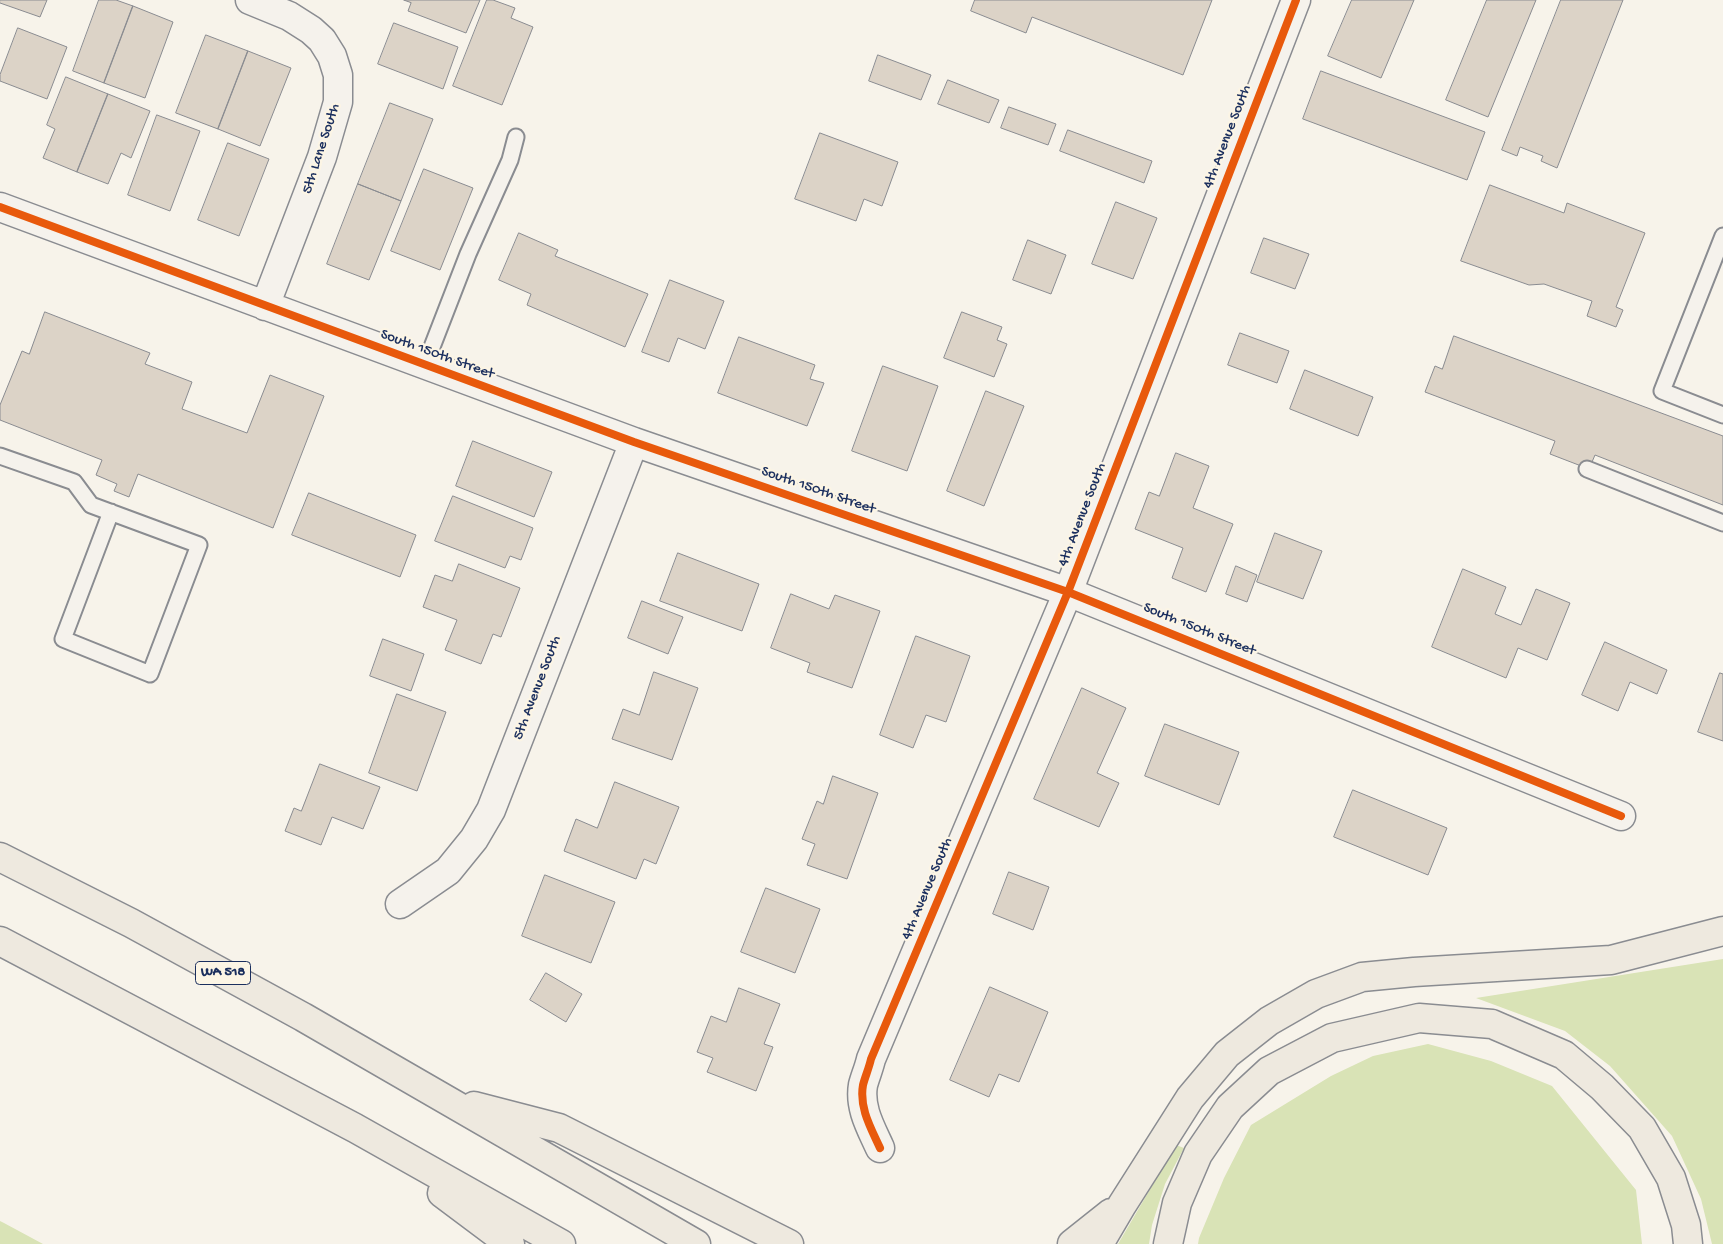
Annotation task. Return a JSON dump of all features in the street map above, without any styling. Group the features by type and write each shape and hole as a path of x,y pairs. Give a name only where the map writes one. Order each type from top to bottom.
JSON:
{"highway":[{"name":"WA 518","path":"0,857 140,927 303,1017 696,1244"},
{"path":"1099,1244 1190,1098 1227,1054 1269,1021 1316,994 1362,977 1611,960 1723,931"},
{"path":"0,941 355,1128 562,1244"},
{"path":"1168,1244 1177,1203 1198,1154 1230,1107 1269,1071 1332,1038 1419,1018 1492,1024 1564,1055 1602,1087 1642,1128 1671,1178 1686,1225 1688,1244"},
{"path":"441,1098 559,1128 789,1244"},
{"path":"355,1128 510,1244"},
{"path":"1072,1244 1122,1205"}],"street":[{"name":"5th Lane South","path":"250,0 289,16 311,30 322,40 332,56 338,76 338,102 322,157 265,306"},
{"name":"4th Avenue South","path":"880,1148 865,1115 863,1102 863,1086 871,1059 1068,592 1296,0"},
{"name":"South 150th Street","path":"0,207 634,442 1068,592 1621,816"},
{"name":"5th Avenue South","path":"400,904 448,871 474,838 491,810 634,442"}],"lane":[{"path":"425,365 468,254 510,160 516,137"},
{"path":"1723,236 1662,391 1723,416"},
{"path":"0,456 74,482 91,505 111,512 198,545 150,674 63,639 111,512"},
{"path":"1587,469 1723,523"}],"green space":[{"path":"1723,959 1723,1244 1712,1244 1701,1199 1672,1136 1610,1066 1565,1031 1476,998"},
{"path":"1428,1044 1491,1061 1552,1086 1636,1190 1642,1244 1198,1244 1224,1178 1251,1125 1331,1076 1373,1056"},
{"path":"1176,1145 1184,1148 1165,1184 1152,1225 1149,1244 1118,1244"},
{"path":"0,1221 4,1223 43,1244 0,1244"}],"building":[{"path":"0,0 47,0 40,17 0,3"},
{"path":"99,0 116,0 133,6 104,83 73,71"},
{"path":"404,0 480,0 466,33 408,11 411,3"},
{"path":"487,0 493,0 515,8 511,18 533,27 502,105 453,86"},
{"path":"975,0 1212,0 1183,75 1032,17 1026,33 971,11"},
{"path":"1352,0 1414,0 1381,78 1328,56"},
{"path":"1487,0 1536,0 1488,117 1446,100"},
{"path":"1561,0 1623,0 1557,168 1541,161 1543,156 1520,147 1517,156 1502,150"},
{"path":"133,6 173,22 145,98 104,83"},
{"path":"394,23 458,47 443,89 378,64"},
{"path":"18,28 67,47 47,99 0,81 0,75"},
{"path":"206,35 248,51 218,129 176,113"},
{"path":"248,51 291,68 260,146 218,129"},
{"path":"878,55 931,75 921,100 869,81"},
{"path":"1321,71 1485,132 1467,180 1303,119"},
{"path":"66,77 108,94 77,172 43,158 55,129 47,125"},
{"path":"948,80 999,100 989,123 938,104"},
{"path":"108,94 150,111 131,158 121,153 108,184 77,172"},
{"path":"390,103 433,119 401,201 358,184"},
{"path":"1009,107 1056,124 1048,145 1001,128"},
{"path":"157,115 200,131 170,211 128,195"},
{"path":"1068,130 1152,161 1144,183 1060,151"},
{"path":"820,133 898,162 882,206 864,199 856,221 795,199"},
{"path":"228,143 269,159 239,236 198,220"},
{"path":"424,169 473,188 440,270 391,251"},
{"path":"358,184 401,201 369,280 327,264"},
{"path":"1490,185 1564,213 1567,203 1645,233 1616,307 1623,310 1616,327 1587,316 1592,301 1544,284 1529,285 1461,261"},
{"path":"1116,202 1157,218 1133,279 1092,264"},
{"path":"519,233 558,250 555,256 648,294 625,347 527,305 531,294 499,280"},
{"path":"1264,238 1309,254 1295,289 1251,273"},
{"path":"1028,240 1066,255 1051,294 1013,280"},
{"path":"670,280 724,301 705,349 678,338 669,362 642,352"},
{"path":"45,312 150,353 145,364 192,382 182,409 247,433 270,375 324,396 273,528 138,474 129,497 114,491 117,484 96,475 102,460 0,420 0,405 22,351 29,354"},
{"path":"962,312 1002,327 997,340 1007,344 994,377 944,358"},
{"path":"1240,333 1289,351 1277,383 1228,365"},
{"path":"1454,336 1723,436 1723,505 1595,455 1589,469 1550,454 1555,441 1425,392 1435,366 1442,369"},
{"path":"739,337 815,365 810,379 824,383 807,426 718,393"},
{"path":"883,366 938,386 907,471 852,451"},
{"path":"1305,370 1373,397 1358,436 1290,409"},
{"path":"986,391 1024,406 984,506 947,491"},
{"path":"473,441 552,472 534,517 456,486"},
{"path":"1176,453 1209,466 1193,508 1233,524 1206,592 1172,578 1183,548 1135,529 1149,492 1159,496"},
{"path":"309,493 416,535 400,577 292,535"},
{"path":"453,496 533,528 521,560 510,556 505,568 435,541"},
{"path":"1275,533 1322,551 1303,599 1257,582"},
{"path":"678,553 759,584 742,631 660,601"},
{"path":"459,564 520,588 501,637 493,634 481,664 445,650 457,620 423,607 435,575 452,581"},
{"path":"1236,566 1257,575 1247,602 1226,594"},
{"path":"1463,569 1506,587 1495,614 1521,625 1536,589 1570,603 1547,660 1518,648 1506,678 1432,647"},
{"path":"791,594 829,609 835,595 880,611 852,688 807,672 810,663 771,648"},
{"path":"642,601 683,617 668,654 628,638"},
{"path":"916,636 970,656 946,722 926,715 913,748 880,735"},
{"path":"383,639 424,654 411,691 370,676"},
{"path":"1605,642 1667,670 1657,694 1630,682 1618,711 1582,695"},
{"path":"654,672 698,688 672,760 612,739 623,709 639,715"},
{"path":"1720,673 1723,674 1723,741 1698,732"},
{"path":"1082,688 1126,708 1097,773 1119,783 1099,827 1034,799"},
{"path":"397,694 446,712 417,791 369,773"},
{"path":"1165,724 1239,752 1219,805 1145,776"},
{"path":"320,764 380,787 363,829 332,817 321,845 285,831 294,808 301,811"},
{"path":"833,776 878,793 847,879 807,865 815,844 802,839 817,801 823,804"},
{"path":"615,782 679,807 656,864 644,859 636,879 564,851 576,819 597,828"},
{"path":"1353,790 1447,828 1428,875 1334,837"},
{"path":"1009,872 1049,887 1033,930 993,914"},
{"path":"545,875 615,902 591,963 522,936"},
{"path":"766,888 820,909 795,973 741,952"},
{"path":"546,973 582,994 566,1022 530,1000"},
{"path":"990,987 1048,1012 1019,1082 999,1074 989,1097 950,1080"},
{"path":"739,988 780,1004 764,1044 773,1047 756,1091 707,1072 713,1058 697,1052 711,1016 726,1022"}],"cycle path":[{"path":"880,1148 864,1110 862,1093 871,1059 1068,592 1296,0"},
{"path":"0,207 634,442 1068,592 1621,816"}]}
